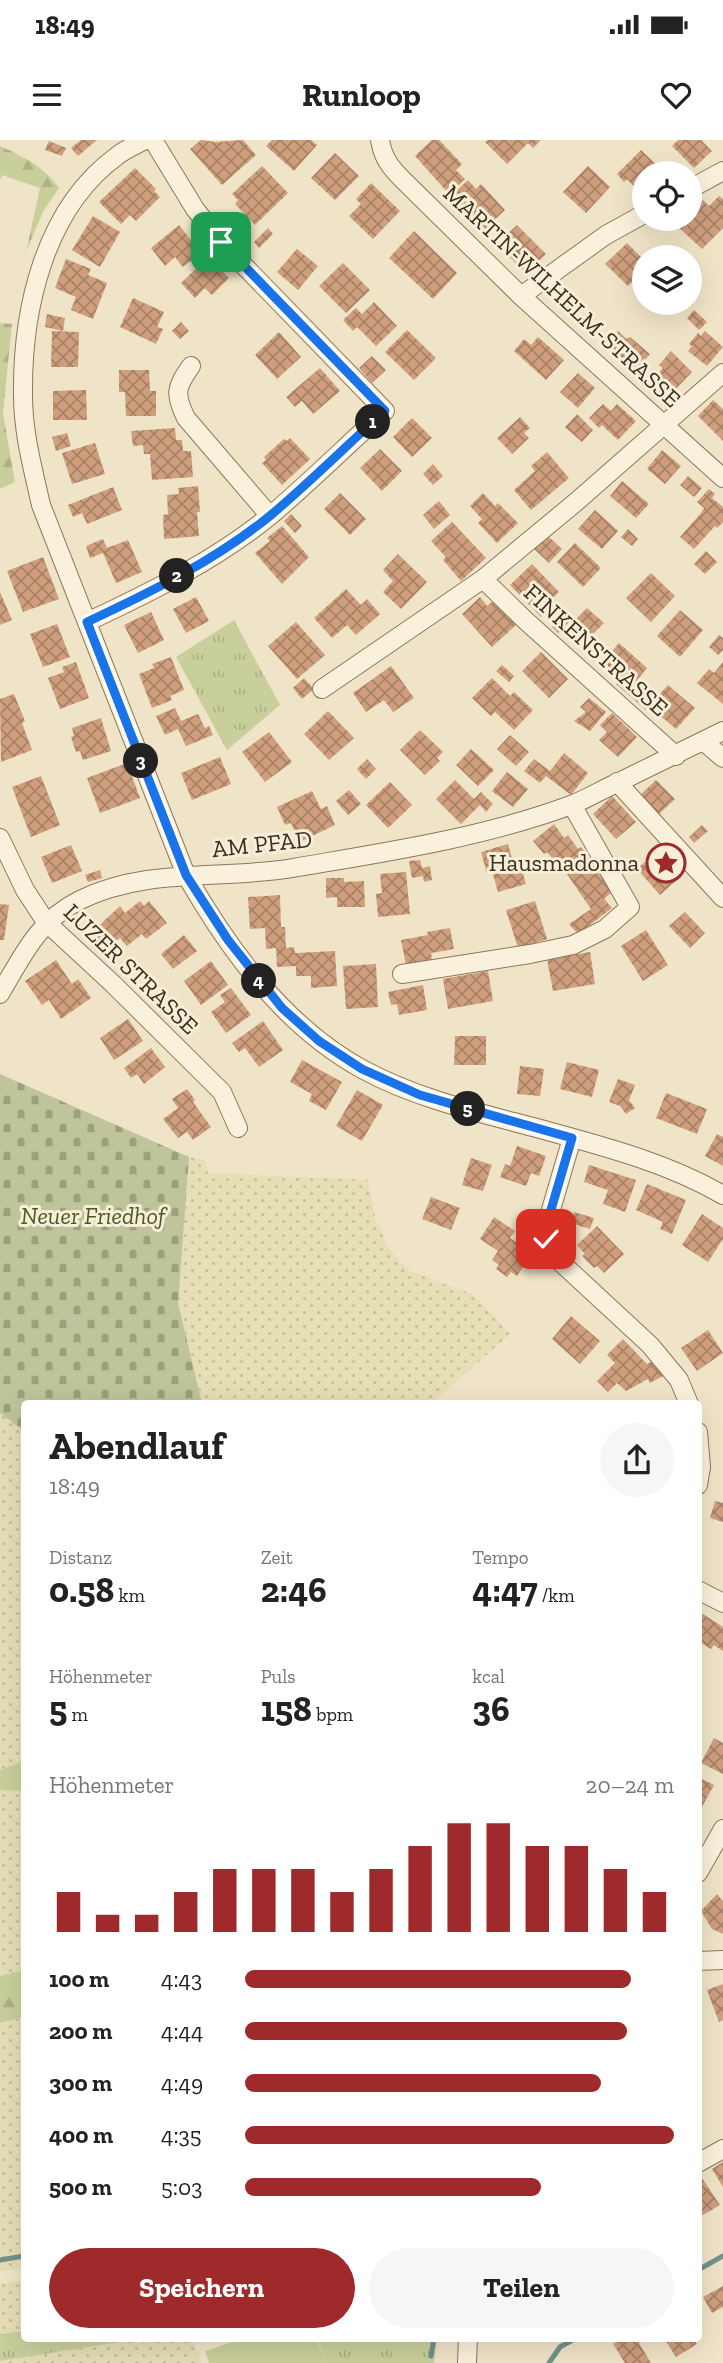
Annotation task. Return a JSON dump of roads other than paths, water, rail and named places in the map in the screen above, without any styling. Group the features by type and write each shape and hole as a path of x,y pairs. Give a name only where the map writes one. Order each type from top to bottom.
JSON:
{"street":[{"path":"145,140 117,156 79,192 50,243 36,285 27,326 23,396 29,454 41,505 186,875 202,904 253,974 282,1008 319,1041 362,1069 420,1095 645,1159 694,1179 723,1195"},
{"path":"87,622 174,579 270,516 385,411 221,242 195,209 153,140"},
{"name":"MARTIN-WILHELM-STRASSE","path":"380,140 383,156 389,166 521,296 723,478"},
{"path":"702,182 723,171"},
{"path":"521,296 606,235 632,221"},
{"path":"191,366 180,383 177,400 186,418 270,516"},
{"name":"FINKENSTRASSE","path":"322,689 483,579 723,373"},
{"name":"FINKENSTRASSE","path":"483,579 676,756"},
{"name":"AM PFAD","path":"0,994 28,946 46,922 78,901 110,887 186,875 225,875 290,868 490,829 572,804 723,731"},
{"path":"703,741 723,758"},
{"path":"617,782 723,898"},
{"path":"402,974 517,957 573,945 605,929 630,907 572,804"},
{"name":"LUZER STRASSE","path":"0,838 24,890 46,922 113,984 222,1093 238,1128"},
{"path":"572,1138 548,1220 546,1239 556,1258 650,1345 679,1380 687,1400"},
{"path":"702,1592 723,1603"},
{"path":"702,1866 723,1829"},
{"path":"702,1961 723,1960"},
{"path":"702,2161 723,2149"},
{"path":"467,2363 468,2342"}],"waterway":[{"path":"0,2260 21,2256"},
{"path":"702,2268 723,2256"},
{"path":"431,2356 433,2342"},
{"path":"549,2363 560,2347 569,2342"}],"place":[{"name":"Hausmadonna","path":"666,863"}],"park label":[{"name":"Neuer Friedhof","path":"93,1216"}]}
